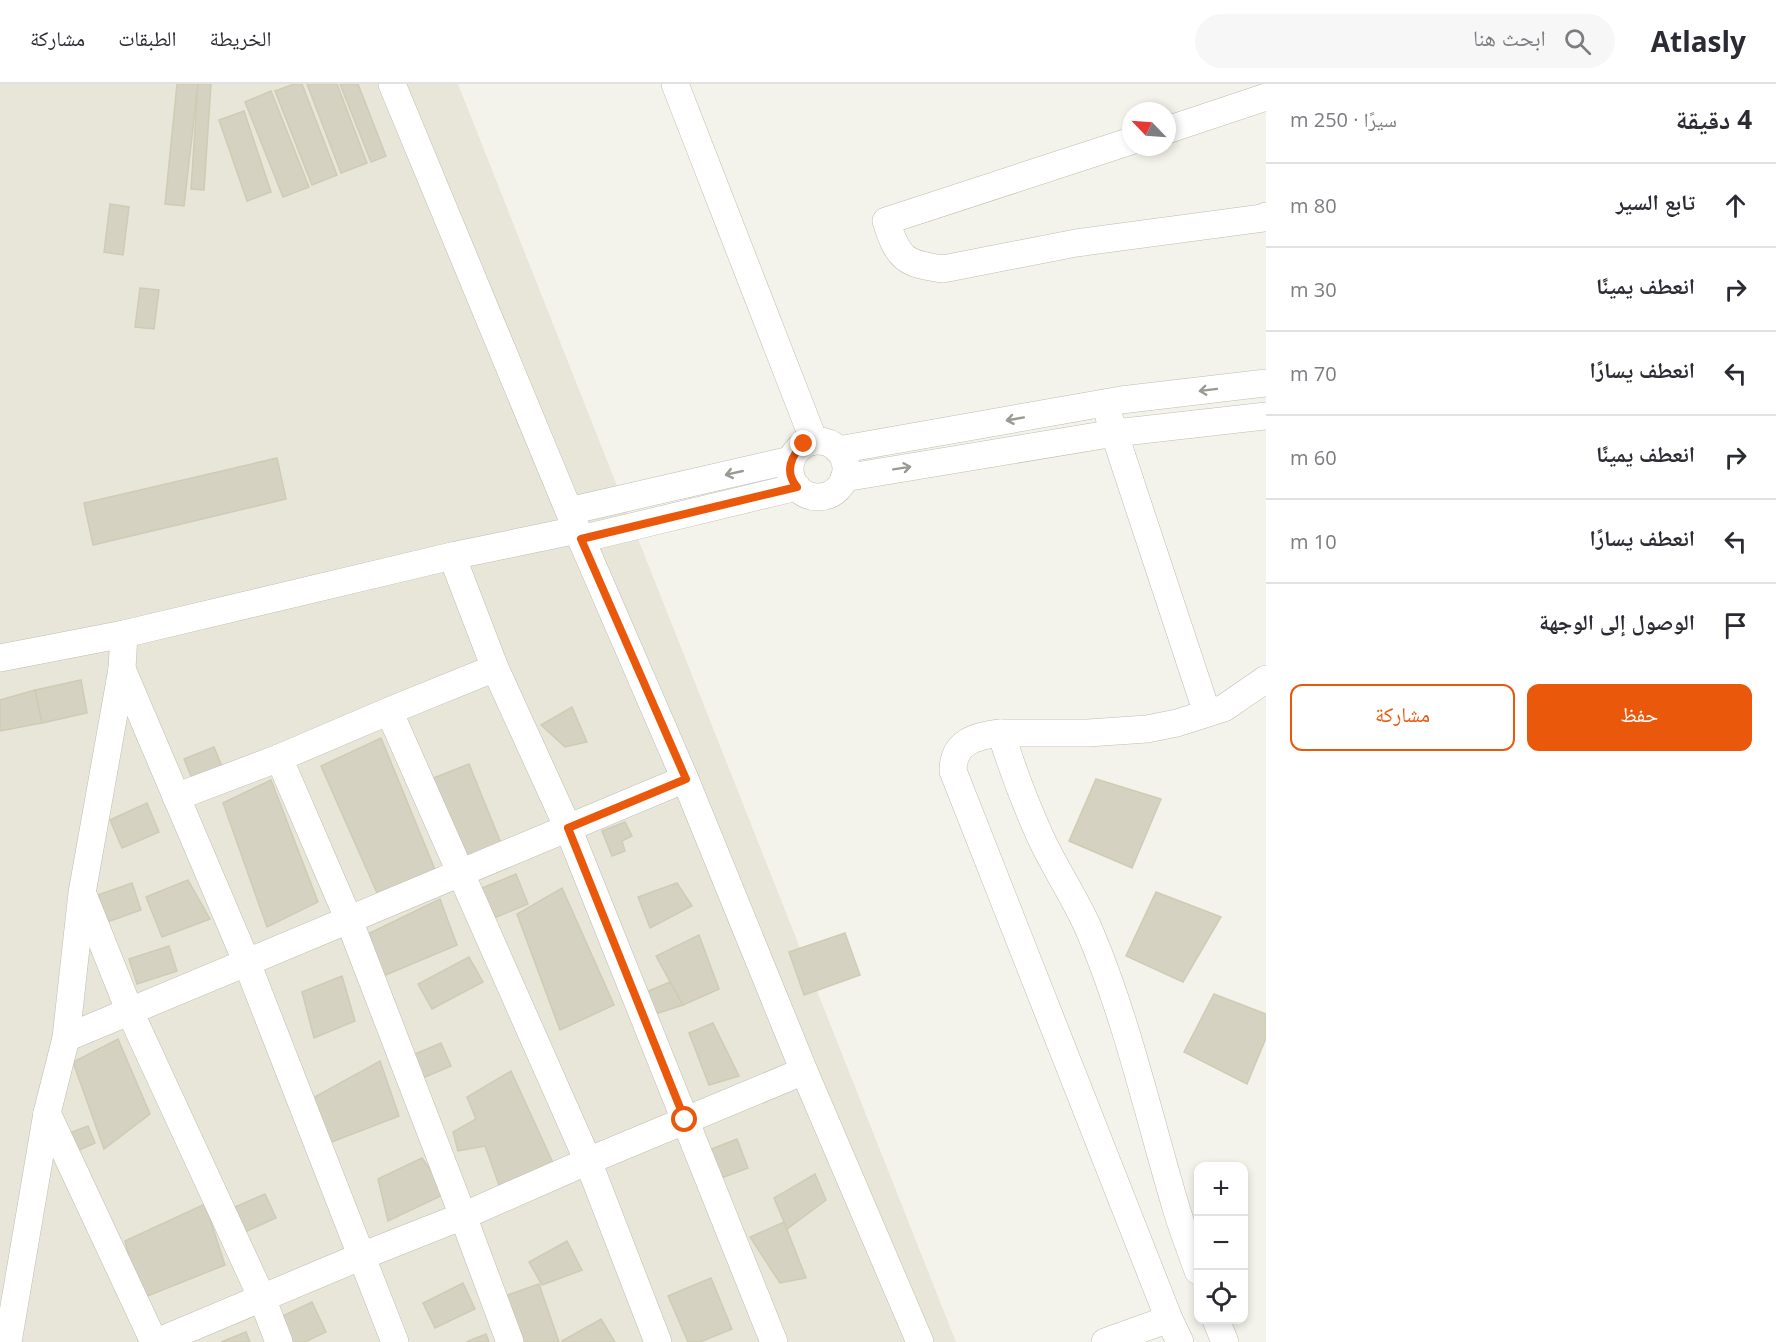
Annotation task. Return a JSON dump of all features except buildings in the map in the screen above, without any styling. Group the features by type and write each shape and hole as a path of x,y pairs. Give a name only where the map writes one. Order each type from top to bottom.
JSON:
{"street":[{"path":"393,84 576,526 686,779 804,1071 920,1342"},
{"path":"675,84 826,445 846,464 844,478 833,492 823,496 812,496 801,492 790,472 791,460 804,444 826,445 1104,403 1266,382"},
{"path":"1176,127 1266,97"},
{"path":"1122,144 886,221 894,245 908,260 925,266 943,268 1076,243 1266,216"},
{"path":"1104,403 1207,712"},
{"path":"844,478 1115,434 1266,416"},
{"path":"0,658 124,634 576,526 791,460"},
{"path":"576,526 797,487"},
{"path":"452,556 495,668 568,828 774,1342"},
{"path":"8,1342 47,1113 66,1038 82,893 122,669 124,634"},
{"path":"176,797 279,758 495,668"},
{"path":"122,669 247,963 395,1342"},
{"path":"1105,1342 1175,1331 953,771 953,759 960,747 970,740 1001,733 1088,733 1147,729 1177,723 1224,708 1266,679"},
{"path":"388,711 588,1161 658,1342"},
{"path":"1001,733 1040,837 1090,932 1123,1023 1177,1213 1198,1270"},
{"path":"279,758 348,920 464,1216 510,1342"},
{"path":"66,1038 686,779"},
{"path":"82,893 130,1012 262,1298 279,1342"},
{"path":"47,1113 155,1342 464,1216 588,1161 804,1071"},
{"path":"1218,1324 1225,1342"}],"shaded area":[{"path":"0,84 458,84 956,1342 0,1342"}],"route":[{"path":"685,1120 568,828 686,779 581,539 797,487 790,472 791,460 804,444"}]}
